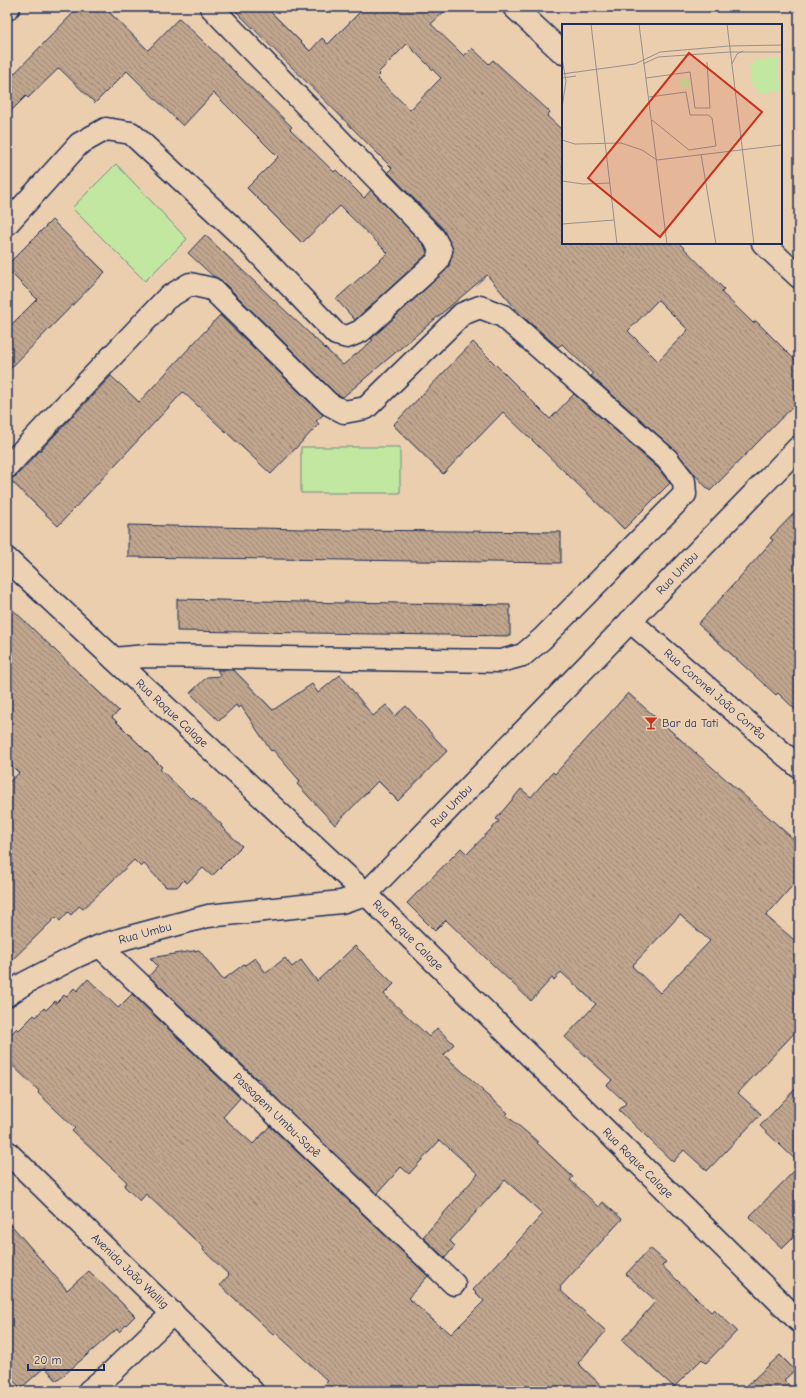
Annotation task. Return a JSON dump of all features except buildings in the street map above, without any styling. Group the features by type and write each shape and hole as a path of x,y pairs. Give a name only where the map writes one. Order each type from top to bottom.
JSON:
{"street":[{"path":"7,224 79,144 106,129 131,132 246,240 336,334 347,337 361,331 437,262 441,251 434,238 211,7"},
{"path":"514,7 562,52"},
{"path":"764,244 799,277"},
{"path":"7,467 168,298 190,284 212,289 328,404 344,412 366,408 462,314 480,307 491,311 503,316 667,460 684,481 685,494 542,639 523,655 501,660 146,656 114,659"},
{"name":"Rua Umbu","path":"7,995 25,983 100,946 208,916 342,902 366,894 799,447"},
{"name":"Rua Roque Calage","path":"7,559 366,894 799,1321"},
{"name":"Rua Coronel João Corrêa","path":"630,621 799,767"},
{"name":"Passagem Umbu-Sapê","path":"100,946 454,1284"},
{"name":"Avenida João Wallig","path":"7,1152 252,1391"},
{"path":"89,1391 113,1371 173,1313"}],"green space":[{"path":"116,164 187,239 145,281 72,208"},
{"path":"301,447 400,447 400,493 301,493"}],"place":[{"name":"Bar da Tati","path":"651,723"}]}
